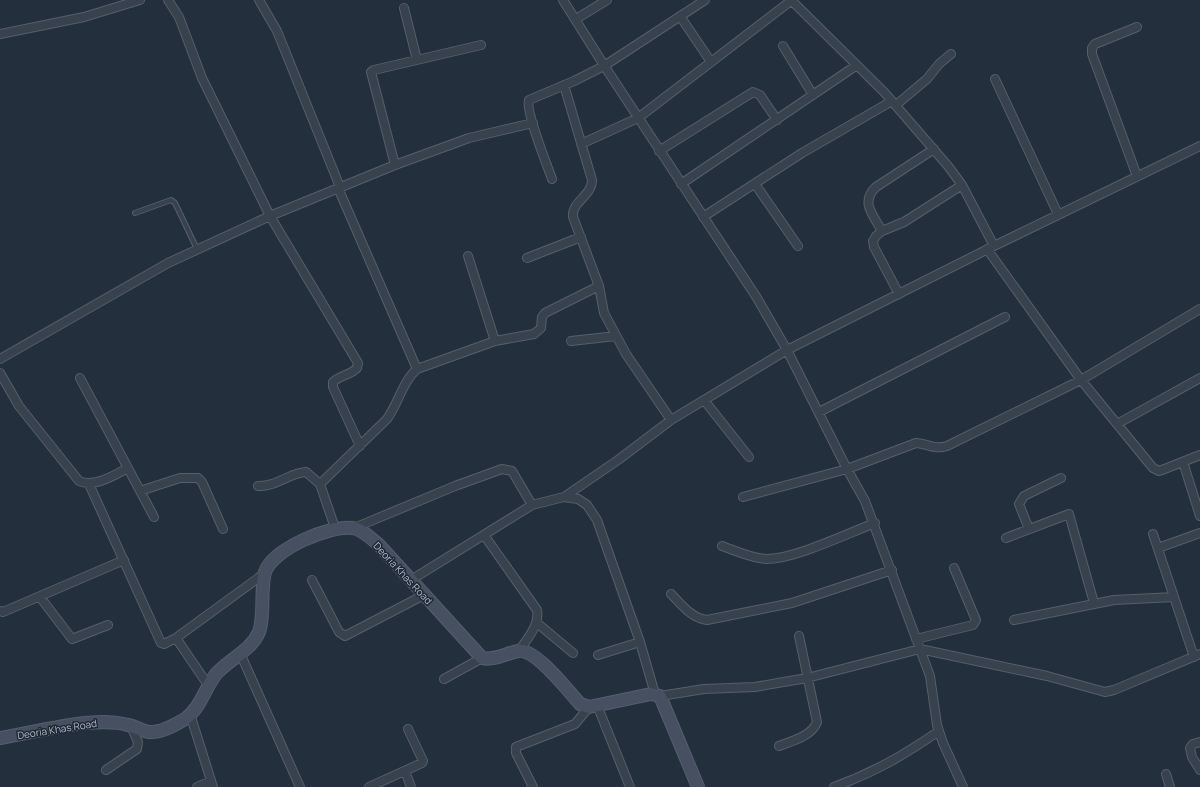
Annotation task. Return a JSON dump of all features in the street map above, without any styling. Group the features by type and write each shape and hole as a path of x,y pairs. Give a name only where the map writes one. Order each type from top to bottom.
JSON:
{"street":[{"path":"0,34 84,17 119,4 140,0"},
{"path":"168,0 179,17 202,78 270,216 358,363 354,372 333,382 333,388 360,446"},
{"path":"259,0 277,31 339,188 417,369"},
{"path":"563,0 659,151 758,298 787,350 847,469 865,501 875,523 930,676 939,731 963,787"},
{"path":"576,20 607,0"},
{"path":"552,179 533,123 528,104 529,100 604,66 705,0"},
{"path":"582,144 638,118 788,1 894,103 962,184 991,248 1081,380 1155,470 1162,470 1200,455"},
{"path":"404,8 417,60"},
{"path":"680,16 711,62"},
{"path":"1137,27 1096,44 1092,48 1092,54 1137,176"},
{"path":"395,165 371,72 374,70 481,45"},
{"path":"783,46 813,95"},
{"path":"703,217 802,153 894,103 927,79 939,64 951,54"},
{"path":"681,184 857,66"},
{"path":"996,79 1058,214"},
{"path":"564,85 592,180 590,190 572,212 599,286 604,313 626,354 671,420"},
{"path":"659,151 753,92 760,95 777,120"},
{"path":"0,359 168,263 270,216 395,165 469,138 533,123"},
{"path":"564,497 618,460 671,420 787,350 1058,214 1200,146"},
{"path":"882,231 869,205 868,199 870,193 876,186 934,149"},
{"path":"755,184 798,246"},
{"path":"899,294 874,247 873,241 882,231 904,222 962,184"},
{"path":"527,258 580,237"},
{"path":"468,256 495,341"},
{"path":"320,484 387,419 394,409 409,377 417,369 495,341 539,332 545,312 599,286"},
{"path":"743,497 847,469 916,443 924,443 935,448 941,448 1081,380 1200,309"},
{"path":"819,412 1005,317"},
{"path":"571,341 616,336"},
{"path":"0,373 15,400 79,481 89,484 128,468"},
{"path":"80,378 154,517"},
{"path":"1117,424 1200,378"},
{"path":"704,400 749,457"},
{"path":"1183,462 1200,516"},
{"path":"354,528 455,486 502,469 512,472 532,504"},
{"path":"258,486 269,486 300,472 306,472 320,484 335,528"},
{"path":"140,491 180,478 198,478 202,482 223,529"},
{"path":"1030,529 1019,504 1020,499 1061,478"},
{"path":"89,484 162,643 167,644 176,638 265,573"},
{"path":"411,580 532,504 564,497 578,499 588,505 597,520 658,695 698,787"},
{"path":"1006,538 1067,514 1070,516 1094,603"},
{"path":"722,546 756,557 778,557 794,554 875,523"},
{"name":"Deoria Khas Road","path":"0,738 86,723 111,722 131,726 148,732 162,730 187,718 196,707 208,685 223,667 252,643 259,632 265,573 270,562 286,549 335,528 354,528 374,541 482,658"},
{"path":"1158,548 1200,533"},
{"path":"444,679 482,658 519,651 527,652 533,655 580,704 593,706 704,689 755,686 808,678 920,649 1047,676 1106,692 1197,656 1174,597 1153,534"},
{"path":"484,535 535,604 539,616 537,623 519,651"},
{"path":"0,611 3,612 40,597 124,560"},
{"path":"916,639 976,623 954,568"},
{"path":"671,594 693,616 699,619 707,620 792,603 892,570"},
{"path":"312,580 339,632 345,636 424,595"},
{"path":"40,597 72,639 108,625"},
{"path":"1014,620 1114,600 1174,597"},
{"path":"537,623 573,653"},
{"path":"779,746 809,733 815,728 816,722 800,636"},
{"path":"176,638 208,685"},
{"path":"598,655 640,642"},
{"path":"240,653 300,787"},
{"path":"533,787 516,753 516,747 575,724 593,706"},
{"path":"593,706 630,787"},
{"path":"190,714 212,784 197,787"},
{"path":"106,770 136,749 138,742 131,726"},
{"path":"369,787 405,771 423,761 408,730"},
{"path":"834,787 868,774 888,764 939,731"},
{"path":"1200,742 1193,744 1190,748 1192,757 1200,770"},
{"path":"405,771 412,787"},
{"path":"1166,774 1170,787"}],"lane":[{"path":"135,213 171,200 175,203 197,249"}]}
